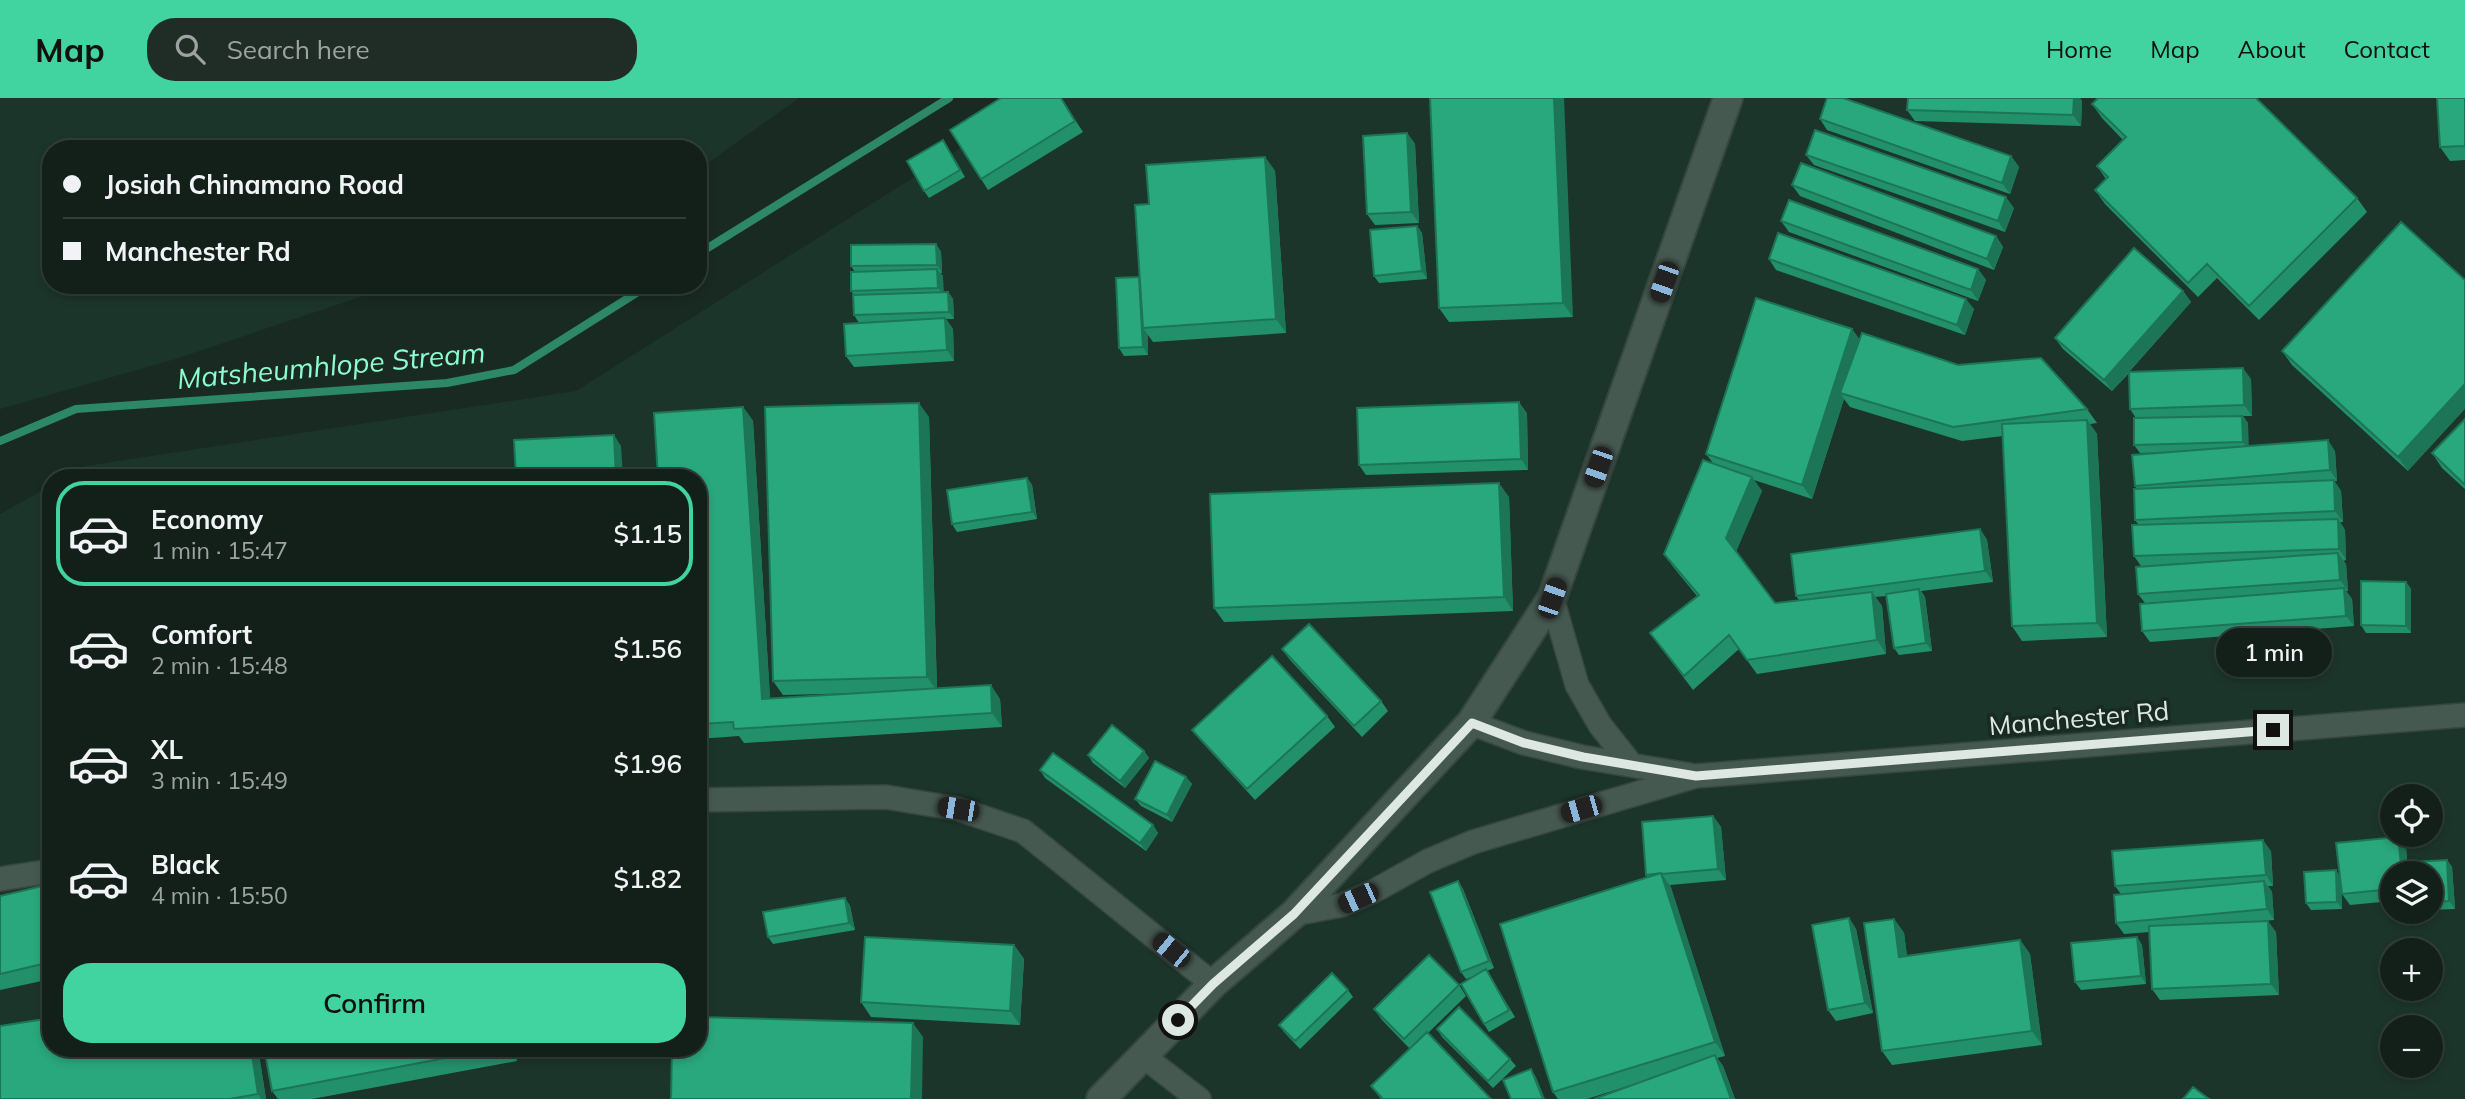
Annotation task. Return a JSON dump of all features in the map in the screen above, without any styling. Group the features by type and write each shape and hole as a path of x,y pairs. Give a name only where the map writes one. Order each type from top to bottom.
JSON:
{"street":[{"path":"1101,1099 1213,984 1294,914 1472,723 1552,598 1728,98"},
{"path":"1552,598 1577,685 1600,725 1630,763"},
{"name":"Manchester Rd","path":"1696,776 2465,715"},
{"path":"1472,723 1524,743 1583,757 1696,776"},
{"path":"1294,914 1342,905 1374,891 1428,861 1473,842 1696,776"},
{"path":"707,800 886,797 958,809 1023,831 1213,984"},
{"path":"0,879 42,872"},
{"path":"1143,1056 1199,1099"}],"shaded area":[{"path":"0,98 799,98 707,164 707,140 42,140 42,294 369,294 172,360 0,409"},
{"path":"1039,98 2465,98 2465,1099 0,1099 0,514 42,491 42,1057 707,1057 707,469 81,469 86,466 576,391"}],"building":[{"path":"1001,98 1061,98 1075,121 981,179 950,130"},
{"path":"1430,98 1554,98 1563,303 1439,308"},
{"path":"1827,98 1843,98 2011,156 2002,183 1820,119"},
{"path":"1908,98 2074,98 2073,115 1907,110"},
{"path":"2098,98 2256,98 2357,198 2249,306 2207,264 2188,283 2095,190 2108,177 2097,166 2126,137 2092,104"},
{"path":"2437,98 2465,98 2465,146 2440,147"},
{"path":"1815,130 2006,197 1998,221 1806,155"},
{"path":"1407,133 1411,212 1367,214 1363,136"},
{"path":"943,140 960,170 924,191 907,161"},
{"path":"1265,157 1276,319 1143,328 1135,205 1149,204 1146,165"},
{"path":"1801,163 1996,236 1987,259 1792,185"},
{"path":"1789,200 1978,269 1971,290 1781,221"},
{"path":"2401,222 2465,280 2465,384 2398,457 2282,351"},
{"path":"1417,226 1422,271 1374,276 1370,230"},
{"path":"1778,233 1966,299 1957,325 1769,259"},
{"path":"936,244 937,265 851,266 851,245"},
{"path":"2134,248 2183,291 2104,380 2055,338"},
{"path":"937,269 938,288 851,291 851,272"},
{"path":"1139,277 1143,347 1119,348 1116,278"},
{"path":"948,292 949,312 854,315 853,295"},
{"path":"1756,298 1852,329 1802,485 1706,454"},
{"path":"945,318 947,350 846,356 844,324"},
{"path":"1862,333 1958,365 2041,358 2087,409 1953,427 1840,393"},
{"path":"2243,368 2244,405 2130,409 2129,372"},
{"path":"1519,402 1521,459 1359,465 1357,408"},
{"path":"919,403 927,677 773,681 765,407"},
{"path":"743,407 762,699 991,685 992,713 734,729 733,722 707,723 707,469 657,469 654,413"},
{"path":"2242,416 2243,442 2134,445 2134,418"},
{"path":"2465,419 2465,485 2432,453"},
{"path":"2087,420 2097,623 2012,626 2002,424"},
{"path":"614,435 616,469 516,469 514,440"},
{"path":"2328,440 2330,470 2135,486 2132,455"},
{"path":"1703,460 1752,477 1726,538 1775,603 1872,592 1877,640 1747,660 1729,635 1684,676 1650,633 1699,595 1664,554"},
{"path":"1027,478 1032,512 952,524 947,490"},
{"path":"2334,480 2335,511 2135,520 2134,489"},
{"path":"1499,483 1504,597 1214,608 1210,494"},
{"path":"2338,519 2339,549 2134,556 2132,525"},
{"path":"1980,529 1985,571 1796,596 1791,554"},
{"path":"2338,553 2340,580 2138,594 2136,567"},
{"path":"2361,581 2406,582 2406,626 2361,625"},
{"path":"2344,588 2346,616 2142,631 2140,604"},
{"path":"1919,589 1926,643 1894,648 1886,594"},
{"path":"1309,624 1381,701 1354,726 1282,649"},
{"path":"1272,656 1327,716 1247,789 1192,730"},
{"path":"1112,725 1144,751 1120,781 1088,755"},
{"path":"1053,753 1153,825 1140,843 1040,770"},
{"path":"1155,761 1186,777 1167,815 1135,799"},
{"path":"1713,816 1718,869 1646,875 1642,822"},
{"path":"2380,839 2380,847 2399,847 2401,861 2380,861 2380,890 2342,894 2336,843"},
{"path":"2263,840 2266,875 2115,886 2112,851"},
{"path":"2447,860 2449,901 2443,901 2443,861 2430,861"},
{"path":"2336,870 2337,902 2306,903 2304,872"},
{"path":"1661,873 1715,1042 1553,1092 1500,924"},
{"path":"1458,881 1489,961 1461,972 1430,892"},
{"path":"2264,881 2267,909 2116,923 2114,895"},
{"path":"42,886 42,964 0,974 0,896"},
{"path":"845,898 849,923 768,937 763,912"},
{"path":"1849,918 1865,1003 1828,1010 1812,925"},
{"path":"1894,919 1899,957 2020,940 2032,1031 1882,1051 1864,923"},
{"path":"2268,921 2271,984 2152,989 2149,926"},
{"path":"865,937 1014,945 1010,1011 861,1002"},
{"path":"2137,937 2141,976 2075,982 2071,943"},
{"path":"1429,955 1459,985 1404,1039 1374,1009"},
{"path":"1486,969 1509,1010 1484,1024 1461,984"},
{"path":"1332,973 1348,990 1295,1041 1279,1025"},
{"path":"1459,1007 1510,1059 1488,1081 1437,1029"},
{"path":"707,1017 913,1023 911,1099 671,1099 672,1057 707,1057"},
{"path":"42,1019 42,1057 252,1057 258,1094 230,1099 0,1099 0,1026"},
{"path":"1427,1032 1491,1099 1383,1099 1371,1086"},
{"path":"1715,1055 1731,1099 1594,1099"},
{"path":"266,1057 451,1057 272,1091"},
{"path":"1531,1069 1543,1099 1511,1099 1503,1080"},
{"path":"2193,1087 2209,1099 2183,1099"}],"waterway":[{"name":"Matsheumhlope Stream","path":"707,248 949,98"},
{"name":"Matsheumhlope Stream","path":"0,441 76,409 447,383 514,370 635,294"}],"route":[{"path":"1178,1020 1213,984 1294,914 1472,723 1524,743 1583,757 1696,776 2273,730"}]}
